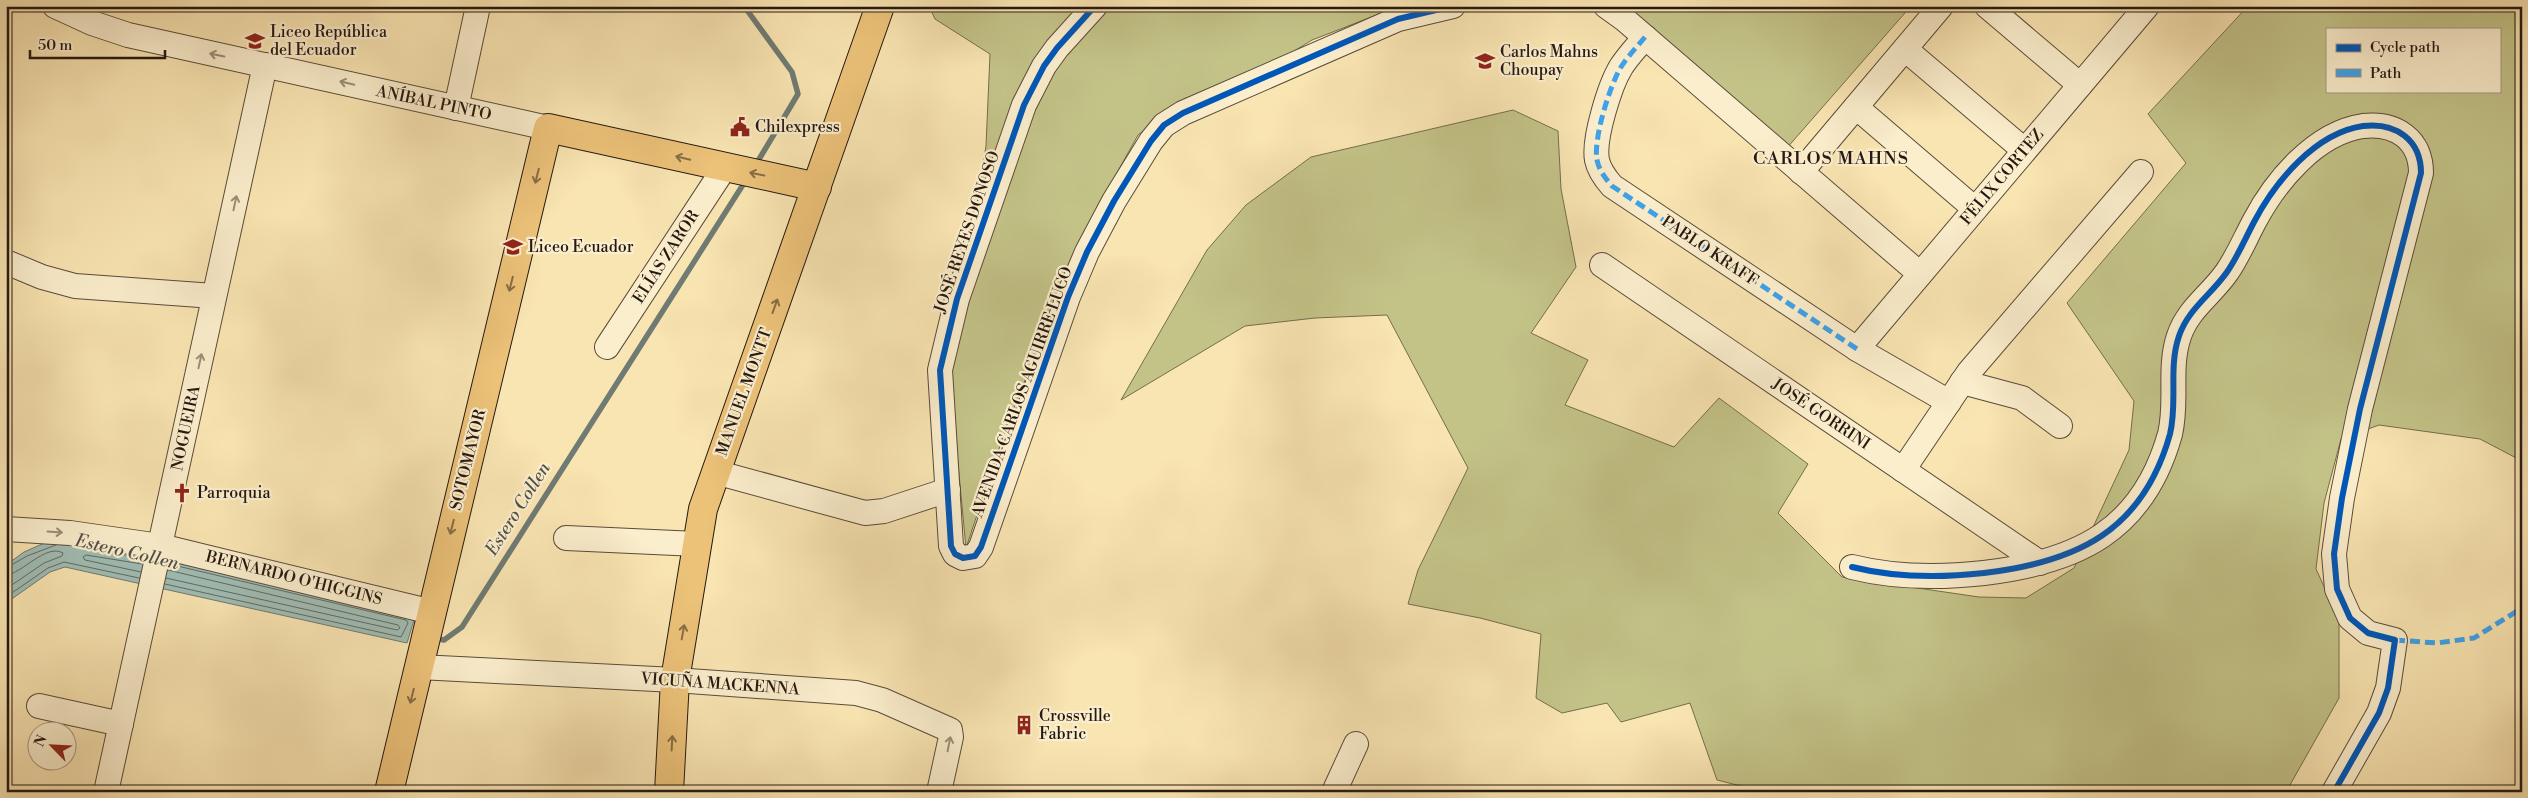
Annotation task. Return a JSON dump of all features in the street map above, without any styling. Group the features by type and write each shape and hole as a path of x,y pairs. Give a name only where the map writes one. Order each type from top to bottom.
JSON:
{"main road":[{"name":"MANUEL MONTT","path":"669,792 675,680 703,509 880,6"},
{"name":"ANÍBAL PINTO","path":"548,128 817,187"},
{"name":"SOTOMAYOR","path":"389,792 548,128"}],"street":[{"name":"ANÍBAL PINTO","path":"55,6 92,23 128,35 548,128"},
{"path":"456,108 478,6"},
{"name":"JOSÉ REYES DONOSO","path":"948,490 940,370 957,299 1027,98 1057,48 1095,6"},
{"name":"AVENIDA CARLOS AGUIRRE LUCO","path":"948,490 952,550 959,557 971,558 981,547 1077,274 1114,201 1157,132 1183,113 1398,19 1453,6"},
{"path":"1606,6 1646,38 1920,274"},
{"path":"1801,172 1941,6"},
{"path":"1986,6 2080,85"},
{"name":"FÉLIX CORTEZ","path":"1857,349 2080,85 2138,9"},
{"name":"PABLO KRAFF","path":"1646,38 1621,67 1608,98 1597,146 1597,158 1605,178 1612,186 1857,349 1949,402"},
{"path":"1905,49 2024,150"},
{"name":"NOGUEIRA","path":"106,792 265,65"},
{"path":"1856,107 1975,209"},
{"path":"1852,567 1895,575 1939,576 1994,572 2040,564 2067,555 2098,539 2122,520 2142,495 2157,467 2170,434 2173,415 2173,361 2184,323 2202,299 2226,274 2274,189 2297,164 2324,142 2357,127 2380,127 2403,135 2413,142 2420,155 2420,173 2360,409 2342,498 2334,566 2337,589 2350,618 2368,633 2395,640 2388,688 2379,713 2334,792"},
{"name":"ELÍAS ZAROR","path":"607,347 728,168"},
{"path":"1903,470 1962,382 1995,340 2141,172"},
{"path":"6,262 42,278 75,286 214,296"},
{"name":"JOSÉ GORRINI","path":"1602,265 2040,564"},
{"path":"1962,382 2022,398 2060,426"},
{"path":"715,472 865,513 884,511 948,490"},
{"name":"BERNARDO O'HIGGINS","path":"6,529 70,533 159,551 431,617"},
{"path":"566,538 697,544"},
{"name":"VICUÑA MACKENNA","path":"421,658 675,680 856,693 882,700 950,730 951,737 939,792"},
{"path":"40,706 121,724"},
{"path":"1334,792 1356,744"}],"green space":[{"path":"929,6 1400,6 1312,40 1270,66 1187,98 1138,135 1084,232 1006,428 966,548 946,337 973,231 986,146 990,54 935,19"},
{"path":"1623,6 1911,6 1786,149"},
{"path":"2248,6 2522,6 2522,461 2480,439 2379,425 2341,439 2324,503 2316,569 2339,619 2339,698 2286,792 1765,792 1717,780 1690,703 1621,722 1607,703 1562,713 1536,698 1541,634 1480,618 1408,604 1418,570 1468,468 1387,315 1315,318 1245,326 1121,400 1207,250 1246,205 1311,157 1513,110 1558,131 1561,189 1576,267 1531,333 1588,360 1565,405 1674,447 1719,398 1808,464 1778,513 1842,577 1979,597 2026,598 2074,568 2129,450 2134,401 2067,303 2186,163 2148,114"}],"water":[{"path":"49,541 138,551 415,617 407,643 65,567 50,572 6,603 6,565 24,552"}],"waterway":[{"name":"Estero Collen","path":"744,6 792,72 798,94 755,166"},
{"name":"Estero Collen","path":"433,638 444,640 462,627 746,180"}],"marked path":[{"path":"1645,37 1621,67 1603,112 1596,151 1598,164 1605,177 1612,186 1857,349"},
{"path":"2395,640 2437,643 2474,638 2522,608"}],"cycle path":[{"path":"1095,6 1057,48 1044,66 1024,105 957,299 940,370 951,546 955,554 963,558 975,556 981,547 1068,297 1087,252 1114,201 1151,141 1164,125 1183,113 1398,19 1453,6"},
{"path":"1852,567 1868,571 1918,576 1984,573 2018,568 2048,560 2077,550 2102,536 2124,518 2143,495 2158,467 2170,434 2173,410 2174,360 2183,326 2194,310 2227,272 2273,191 2298,162 2313,149 2345,130 2363,126 2386,127 2396,130 2417,151 2421,173 2360,409 2342,498 2334,554 2337,589 2350,618 2368,633 2395,640 2388,688 2379,713 2334,792"}],"place":[{"name":"Liceo República del Ecuador","path":"255,41"},
{"name":"Carlos Mahns Choupay","path":"1485,61"},
{"name":"Chilexpress","path":"740,127"},
{"name":"Liceo Ecuador","path":"513,247"},
{"name":"Parroquia","path":"182,493"},
{"name":"Crossville Fabric","path":"1024,725"}],"district":[{"name":"CARLOS MAHNS","path":"1831,158"}]}
